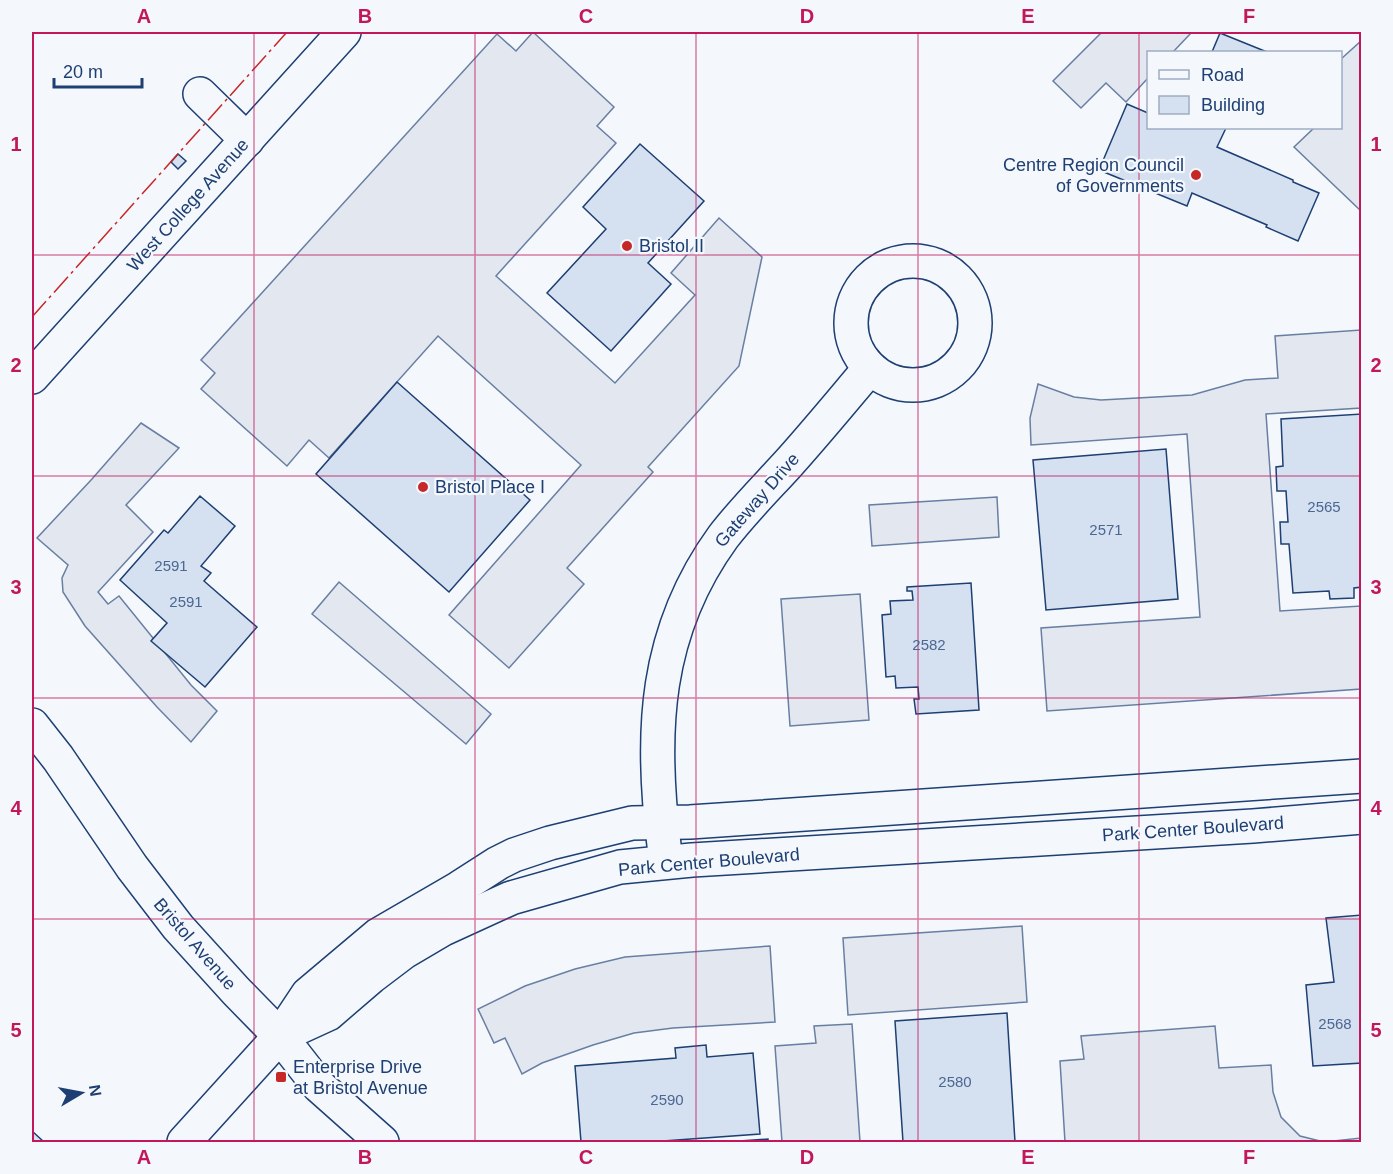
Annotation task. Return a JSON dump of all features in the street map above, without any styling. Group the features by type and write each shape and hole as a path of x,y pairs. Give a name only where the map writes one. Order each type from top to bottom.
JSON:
{"street":[{"name":"West College Avenue","path":"32,377 344,32"},
{"path":"200,94 247,140"},
{"name":"Gateway Drive","path":"666,862 656,752 658,709 675,628 691,591 724,535 806,444 870,368"},
{"name":"Bristol Avenue","path":"32,725 58,758 132,867 178,927 280,1036 319,1086 382,1143"},
{"path":"184,1143 280,1036 308,994 378,935 459,888 498,862 550,843 632,823 661,824 1362,776"},
{"name":"Park Center Boulevard","path":"280,1036 328,1014 371,977 414,946 443,929 511,898 620,867 666,862 1253,826 1362,817"}],"shaded area":[{"path":"533,32 614,107 597,126 616,143 496,276 615,383 695,295 671,273 719,218 762,257 739,366 648,467 653,472 567,568 584,584 509,668 449,615 581,465 438,336 329,458 309,440 287,466 201,389 215,373 201,360 497,34 516,51"},
{"path":"1102,32 1191,33 1174,51 1147,51 1147,79 1126,102 1106,83 1081,108 1053,81"},
{"path":"1361,41 1361,211 1294,147 1313,129 1342,129 1342,58"},
{"path":"1361,330 1361,408 1266,414 1280,611 1361,606 1361,689 1047,711 1041,628 1200,617 1187,434 1031,445 1030,418 1038,384 1074,397 1101,400 1192,395 1245,380 1278,378 1275,336"},
{"path":"141,423 179,448 126,505 153,532 98,592 108,604 119,596 191,685 217,711 191,742 85,626 63,592 62,578 68,565 37,538"},
{"path":"997,497 999,537 872,546 869,505"},
{"path":"339,582 491,714 466,744 312,614"},
{"path":"860,594 869,720 790,726 781,599"},
{"path":"1022,926 1027,1002 848,1015 843,938"},
{"path":"770,946 775,1022 673,1028 634,1033 542,1063 522,1074 505,1038 494,1043 478,1009 525,986 575,969 625,957"},
{"path":"852,1024 860,1142 782,1142 775,1046 816,1043 814,1026"},
{"path":"1215,1026 1219,1068 1271,1065 1273,1092 1281,1117 1300,1136 1324,1142 1065,1142 1060,1061 1084,1059 1081,1036"},
{"path":"1361,1138 1361,1142 1324,1142"}],"building":[{"path":"1220,33 1265,51 1212,51"},
{"name":"Centre Region Council of Governments","path":"1127,104 1147,113 1147,129 1226,129 1217,147 1319,193 1298,241 1192,193 1187,206 1099,170"},
{"name":"Bristol II","path":"640,144 704,201 648,263 671,284 611,351 547,293 606,229 583,207"},
{"path":"178,154 186,161 178,169 171,162"},
{"name":"Bristol Place I","path":"397,382 530,500 449,592 316,474"},
{"path":"1362,414 1362,587 1354,588 1354,598 1330,599 1329,591 1293,593 1289,544 1281,544 1280,522 1288,522 1286,491 1277,491 1276,467 1283,466 1281,419"},
{"path":"1166,449 1178,599 1046,610 1033,460"},
{"path":"200,496 235,526 201,566 211,573 204,581 257,627 205,687 151,641 167,623 120,580 164,530 168,533"},
{"path":"971,583 979,710 916,714 914,699 919,699 918,687 896,688 895,676 886,677 882,615 891,614 890,601 913,600 912,591 907,591 907,587"},
{"path":"1362,915 1362,1063 1313,1066 1306,985 1334,982 1326,918"},
{"path":"1007,1013 1015,1142 903,1142 895,1021"},
{"path":"706,1045 707,1057 753,1053 760,1134 649,1142 581,1142 575,1066 676,1058 675,1048"},
{"path":"32,1131 44,1142 32,1142"},
{"path":"768,1139 768,1142 725,1142"}],"power":[{"path":"32,317 287,32"}],"place":[{"name":"Centre Region Council of Governments","path":"1196,175"},
{"name":"Bristol II","path":"627,246"},
{"name":"Bristol Place I","path":"423,487"},
{"name":"Enterprise Drive at Bristol Avenue","path":"281,1077"}]}
